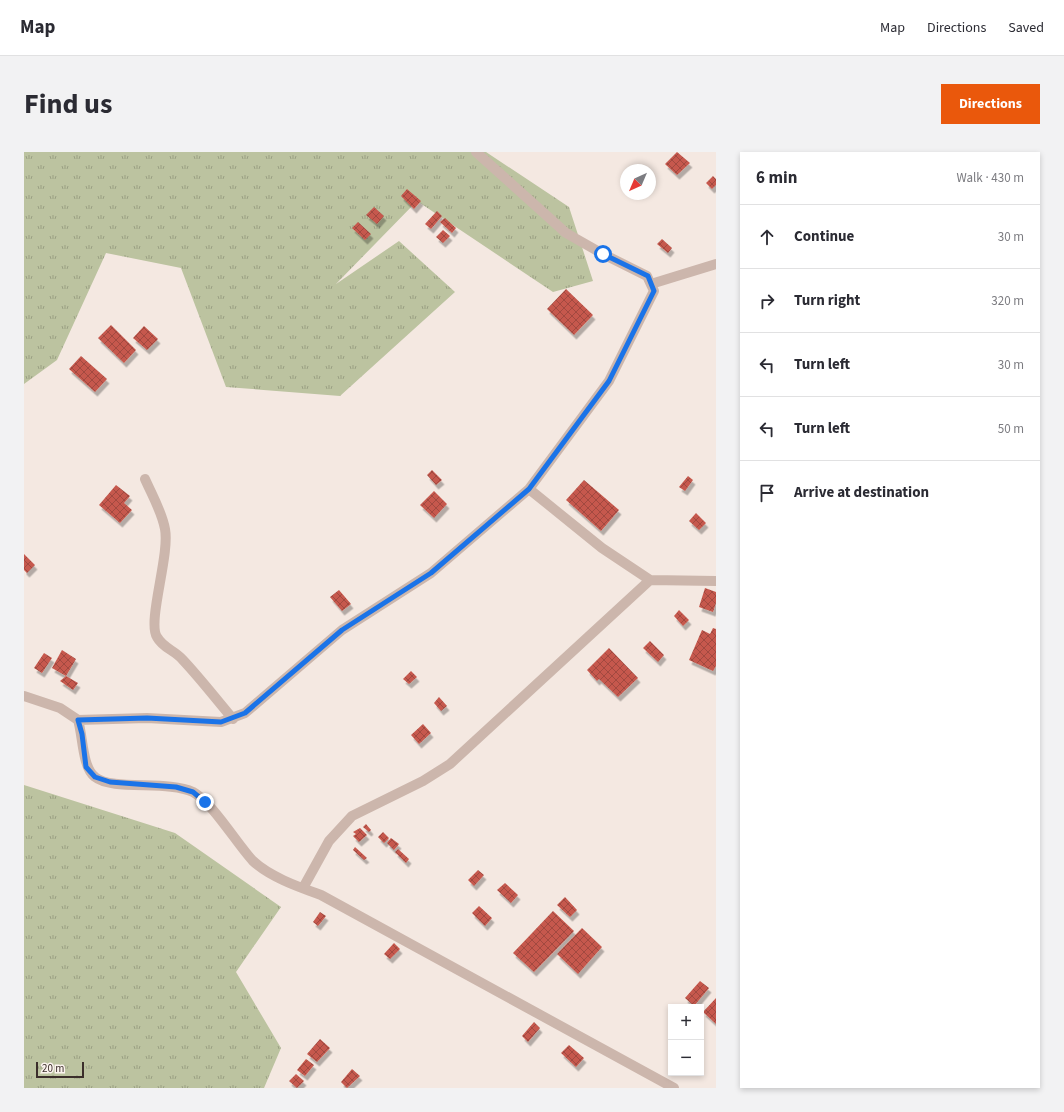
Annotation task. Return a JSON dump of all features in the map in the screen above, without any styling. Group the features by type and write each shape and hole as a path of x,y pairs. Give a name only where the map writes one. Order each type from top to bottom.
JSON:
{"street":[{"path":"24,696 60,708 78,720 147,718 221,722 233,719 245,713 342,630 431,573 529,489 609,381 654,291 648,276 603,254 566,233 476,152"},
{"path":"651,284 716,264"},
{"path":"145,478 160,512 165,530 165,560 154,628 156,637 167,649 181,657 233,719"},
{"path":"529,489 602,548 650,580 716,581"},
{"path":"303,888 329,841 352,816 423,781 450,764 650,580"},
{"path":"78,720 82,734 86,767 95,777 110,782 176,787 193,792 205,802 254,861 270,872 320,895 674,1088"}],"green space":[{"path":"24,152 486,152 569,207 593,281 553,292 417,201 336,284 399,241 455,292 340,396 226,387 181,268 106,253 57,360 24,384"},
{"path":"24,785 175,833 281,907 236,972 281,1048 264,1088 24,1088"}],"building":[{"path":"677,152 690,163 677,175 665,164"},
{"path":"713,176 716,179 716,185 712,189 706,183"},
{"path":"407,189 421,201 414,209 401,196"},
{"path":"374,207 384,216 377,224 366,215"},
{"path":"437,211 442,216 431,229 425,224"},
{"path":"445,218 456,228 452,233 440,222"},
{"path":"358,222 371,234 365,240 352,228"},
{"path":"443,230 450,236 443,243 436,237"},
{"path":"662,239 672,248 668,253 657,244"},
{"path":"566,289 593,315 574,335 547,309"},
{"path":"111,325 136,350 124,363 98,338"},
{"path":"144,326 158,339 147,350 133,338"},
{"path":"81,356 107,379 95,392 69,369"},
{"path":"432,470 442,480 436,485 427,475"},
{"path":"688,476 693,480 685,491 679,487"},
{"path":"584,480 619,510 601,531 566,500"},
{"path":"116,485 130,496 124,503 132,510 120,523 99,505"},
{"path":"434,491 447,504 434,518 420,505"},
{"path":"696,513 706,523 699,530 689,521"},
{"path":"24,554 35,565 27,573 24,570"},
{"path":"705,588 716,592 716,603 713,612 699,607"},
{"path":"339,590 351,604 342,611 330,597"},
{"path":"679,610 689,620 683,626 674,616"},
{"path":"713,628 716,629 716,666 713,671 689,660 702,630 710,634"},
{"path":"650,641 664,655 658,662 643,648"},
{"path":"609,648 638,678 618,697 599,679 597,681 587,670"},
{"path":"62,650 76,659 66,676 52,668"},
{"path":"44,653 52,658 42,673 34,668"},
{"path":"411,671 417,677 409,684 403,679"},
{"path":"66,676 78,683 73,690 60,681"},
{"path":"439,697 447,706 441,711 434,703"},
{"path":"423,724 431,733 419,744 411,735"},
{"path":"366,824 371,830 369,832 363,827"},
{"path":"360,828 367,835 359,842 353,836 356,834 353,832"},
{"path":"383,832 389,838 384,843 378,837"},
{"path":"391,838 399,844 394,850 387,843"},
{"path":"355,847 367,858 364,860 353,850"},
{"path":"398,849 409,859 406,863 395,852"},
{"path":"478,870 484,875 474,886 468,880"},
{"path":"505,883 518,895 511,903 497,890"},
{"path":"565,897 577,910 570,917 557,905"},
{"path":"479,906 492,918 485,926 472,913"},
{"path":"553,911 574,931 534,972 513,953"},
{"path":"320,912 326,916 318,926 313,922"},
{"path":"582,928 602,947 578,974 557,954"},
{"path":"394,943 400,949 390,959 384,954"},
{"path":"700,981 709,988 696,1004 692,1004 685,998"},
{"path":"716,998 716,1024 704,1013 704,1011"},
{"path":"534,1022 540,1028 528,1042 522,1036"},
{"path":"320,1039 330,1048 317,1062 307,1054"},
{"path":"569,1045 584,1058 576,1067 561,1053"},
{"path":"306,1059 314,1065 305,1076 297,1070"},
{"path":"352,1069 360,1076 347,1088 341,1082"},
{"path":"296,1074 304,1081 297,1088 289,1081"}],"route":[{"path":"205,802 193,792 176,787 110,782 95,777 86,767 82,734 78,720 147,718 221,722 233,719 245,713 342,630 431,573 529,489 609,381 654,291 648,276 603,254"}]}
